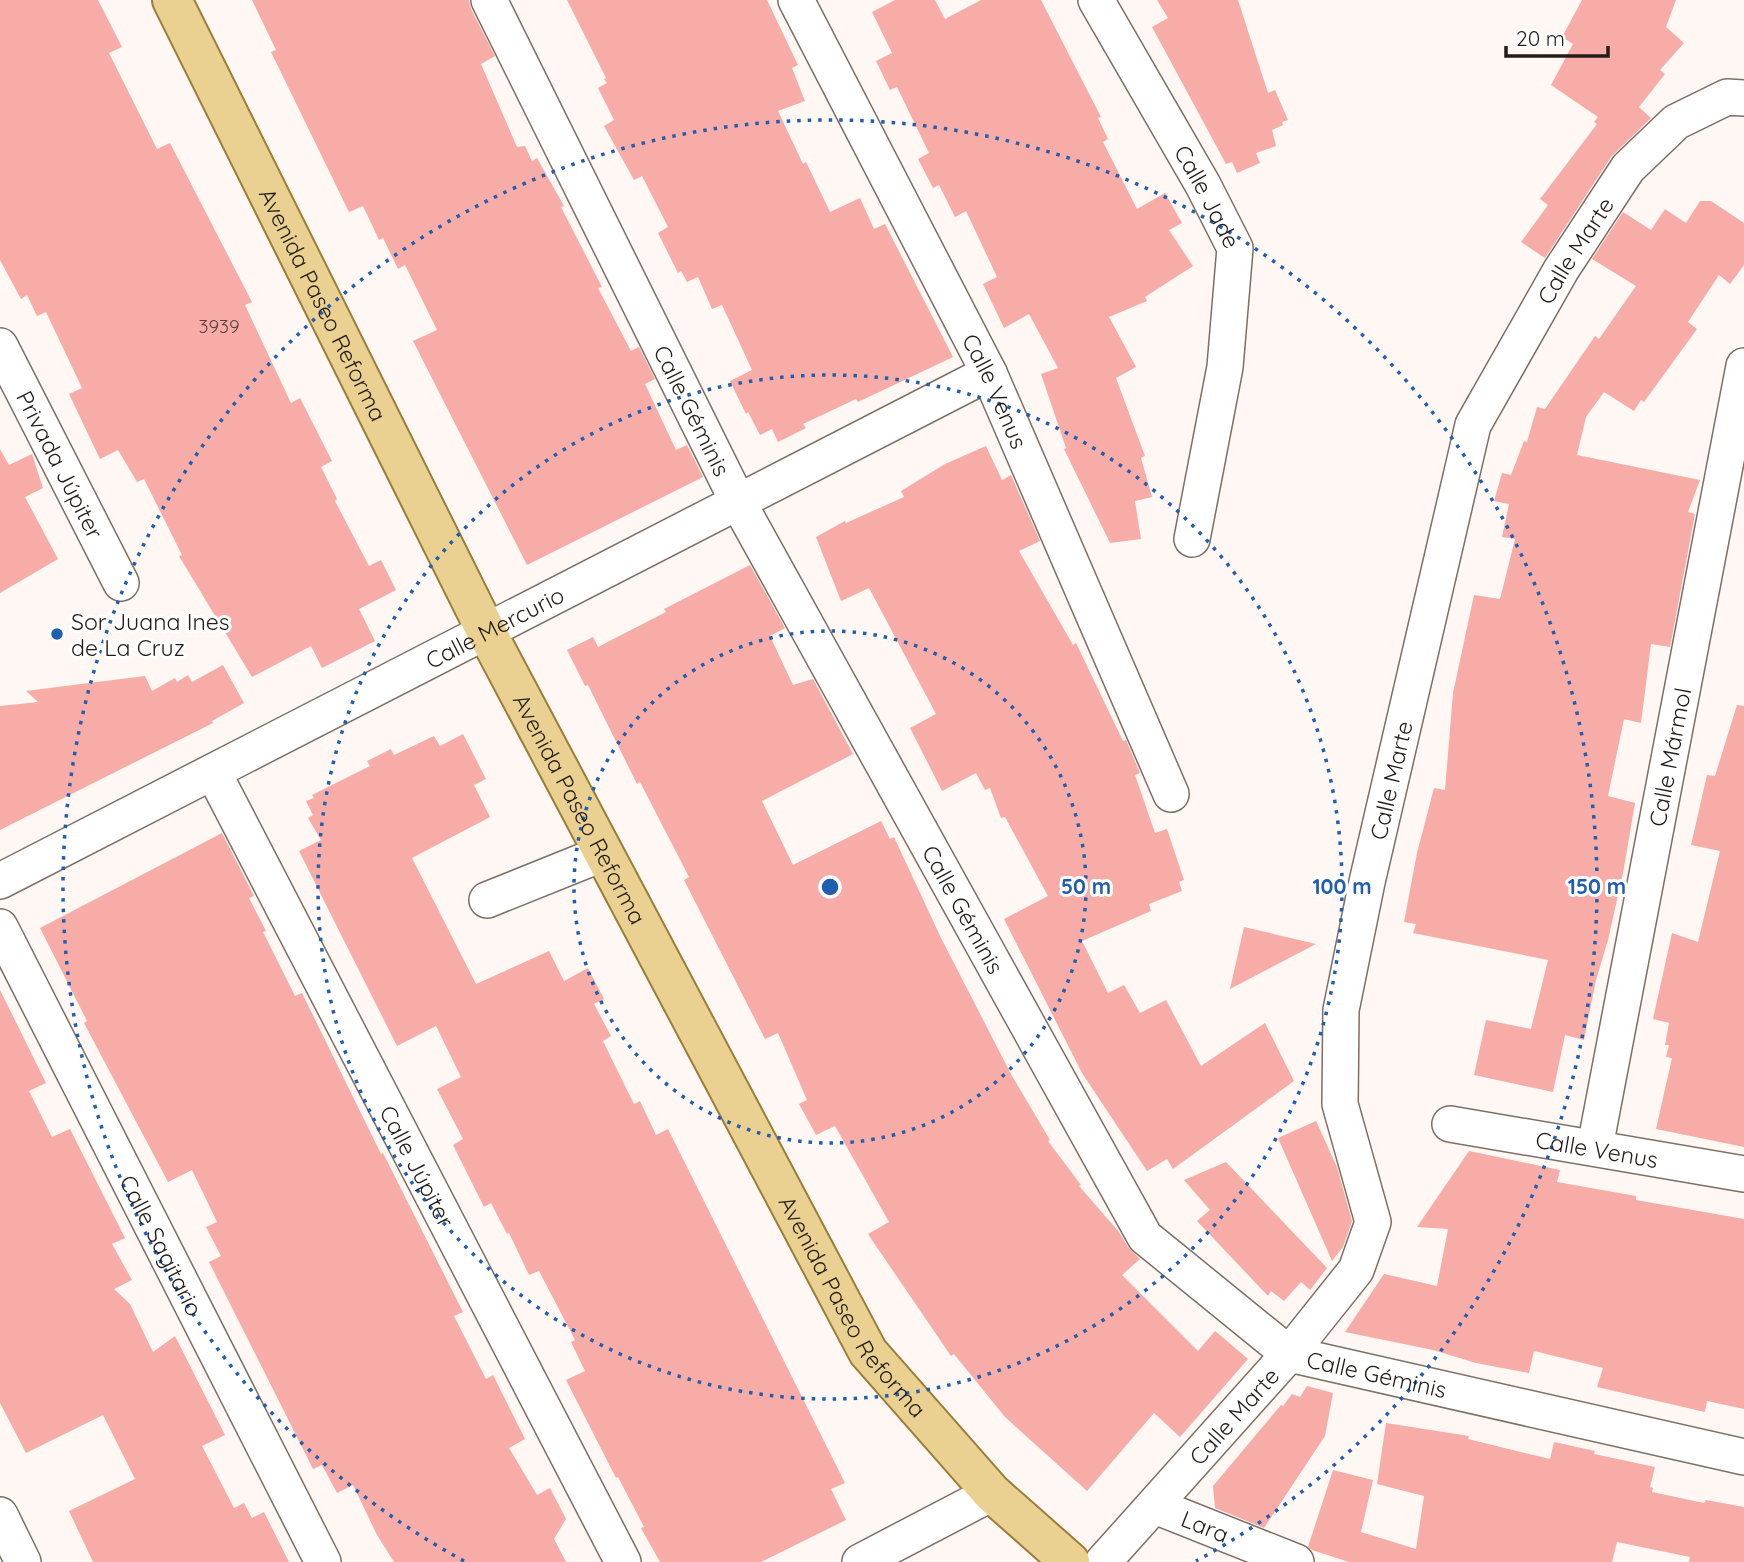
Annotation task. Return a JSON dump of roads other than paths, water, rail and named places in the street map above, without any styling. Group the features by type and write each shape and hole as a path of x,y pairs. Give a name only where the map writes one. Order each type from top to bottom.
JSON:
{"main road":[{"name":"Avenida Paseo Reforma","path":"172,0 486,631 868,1352 992,1493 1070,1562"}],"street":[{"name":"Calle Géminis","path":"489,0 738,502 1145,1237 1289,1354 1744,1457"},
{"name":"Calle Venus","path":"796,0 989,373 1171,794"},
{"name":"Calle Jade","path":"1096,0 1203,185 1235,248 1225,367 1192,539"},
{"name":"Calle Marte","path":"1103,1562 1289,1354 1356,1270 1373,1222 1339,1104 1341,1010 1370,869 1473,425 1561,270 1628,168 1676,122 1727,97 1744,98"},
{"name":"Privada Júpiter","path":"0,346 121,583"},
{"name":"Calle Mármol","path":"1595,1147 1744,366"},
{"name":"Calle Mercurio","path":"0,881 989,373"},
{"name":"Calle Júpiter","path":"213,772 623,1562"},
{"path":"487,900 604,853"},
{"name":"Calle Sagitario","path":"0,927 323,1562"},
{"name":"Calle Venus","path":"1450,1124 1744,1174"},
{"path":"860,1562 908,1551 992,1493"},
{"name":"Lara","path":"1155,1506 1296,1562"},
{"path":"0,1516 23,1562"}],"place":[{"name":"Sor Juana Ines de La Cruz","path":"57,634"}]}
